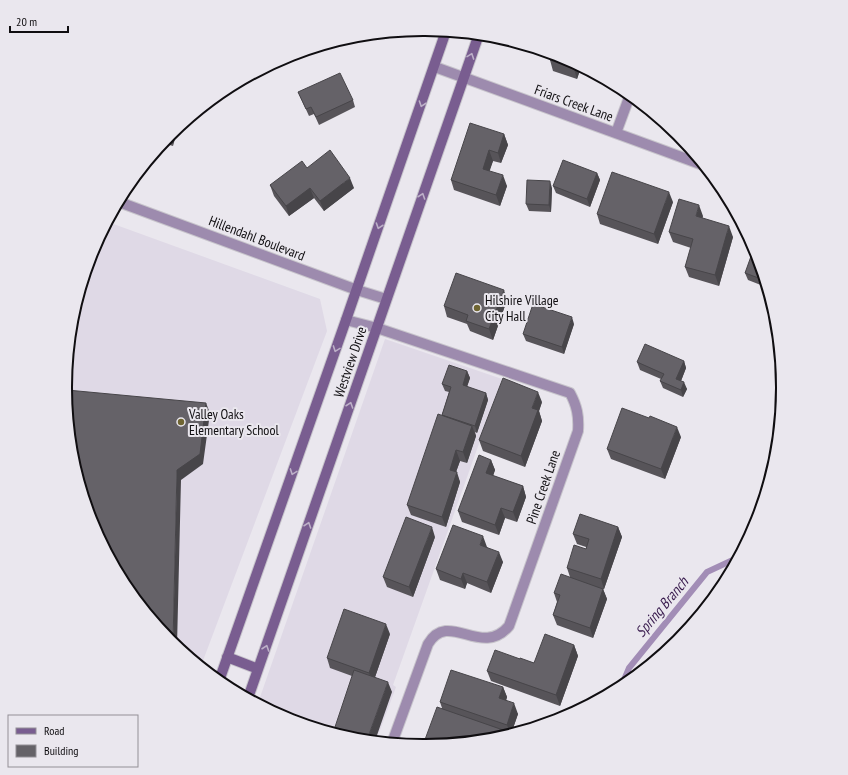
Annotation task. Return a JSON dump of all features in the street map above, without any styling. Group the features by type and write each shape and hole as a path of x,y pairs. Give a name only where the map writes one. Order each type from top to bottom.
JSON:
{"main road":[{"name":"Westview Drive","path":"221,674 357,290 444,37"},
{"name":"Westview Drive","path":"250,693 477,40"},
{"path":"227,658 258,669"}],"street":[{"name":"Friars Creek Lane","path":"434,67 692,161"},
{"path":"616,133 628,101"},
{"name":"Hillendahl Boulevard","path":"125,204 357,290 386,299"},
{"name":"Pine Creek Lane","path":"346,320 377,328 570,394 577,409 579,420 578,431 509,626 503,633 494,638 484,639 447,631 438,632 432,637 428,644 394,737"}],"shaded area":[{"name":"Valley Oaks Elementary School","path":"113,224 320,299 327,331 203,661 175,636 155,613 85,482 79,456 73,410 73,365 79,319 91,275 99,253"},
{"path":"385,339 502,379 393,685 396,687 378,736 333,727 311,720 289,712 260,698"}],"building":[{"path":"340,73 353,100 316,117 311,107 306,109 298,92"},
{"path":"470,123 504,134 498,153 489,150 483,169 503,175 496,195 451,180"},
{"path":"330,150 350,178 320,201 310,188 286,206 270,185 302,161 307,168"},
{"path":"563,160 597,173 587,199 553,186"},
{"path":"612,172 669,192 654,234 597,214"},
{"path":"527,180 550,181 549,205 526,204"},
{"path":"679,199 699,205 696,216 729,226 715,275 685,267 693,239 669,232"},
{"path":"751,257 758,278 745,273"},
{"name":"Hilshire Village City Hall","path":"456,273 504,290 489,329 466,321 468,315 444,306"},
{"path":"533,304 572,317 562,347 523,334"},
{"path":"645,344 684,361 676,379 684,382 681,390 660,381 664,374 637,362"},
{"path":"449,365 467,371 463,385 486,393 475,426 442,415 451,387 442,384"},
{"path":"503,378 538,392 532,408 538,410 521,456 479,440"},
{"path":"72,390 206,403 200,454 177,470 173,634 145,601 132,583 99,522 84,478 79,456"},
{"path":"622,408 649,418 650,416 677,427 661,469 607,449"},
{"path":"438,414 472,426 463,452 456,450 450,470 457,472 442,517 407,505"},
{"path":"479,455 491,460 486,473 523,486 513,512 501,508 495,525 458,511"},
{"path":"580,514 618,527 601,579 567,568 574,545 586,549 589,539 573,534"},
{"path":"406,517 432,527 409,587 383,577"},
{"path":"453,525 483,536 480,545 499,552 487,582 463,573 461,579 436,569"},
{"path":"561,574 603,589 590,628 553,615 560,595 554,593"},
{"path":"344,609 386,624 369,673 327,658"},
{"path":"545,634 574,645 556,695 487,671 495,650 534,663"},
{"path":"354,670 388,682 369,734 335,727"},
{"path":"451,670 503,687 499,698 514,703 507,725 440,702"},
{"path":"437,707 503,730 470,736 425,739"}],"waterway":[{"name":"Spring Branch","path":"626,675 629,668 707,572 729,562"}],"place":[{"name":"Hilshire Village City Hall","path":"477,308"},
{"name":"Valley Oaks Elementary School","path":"181,422"}]}
